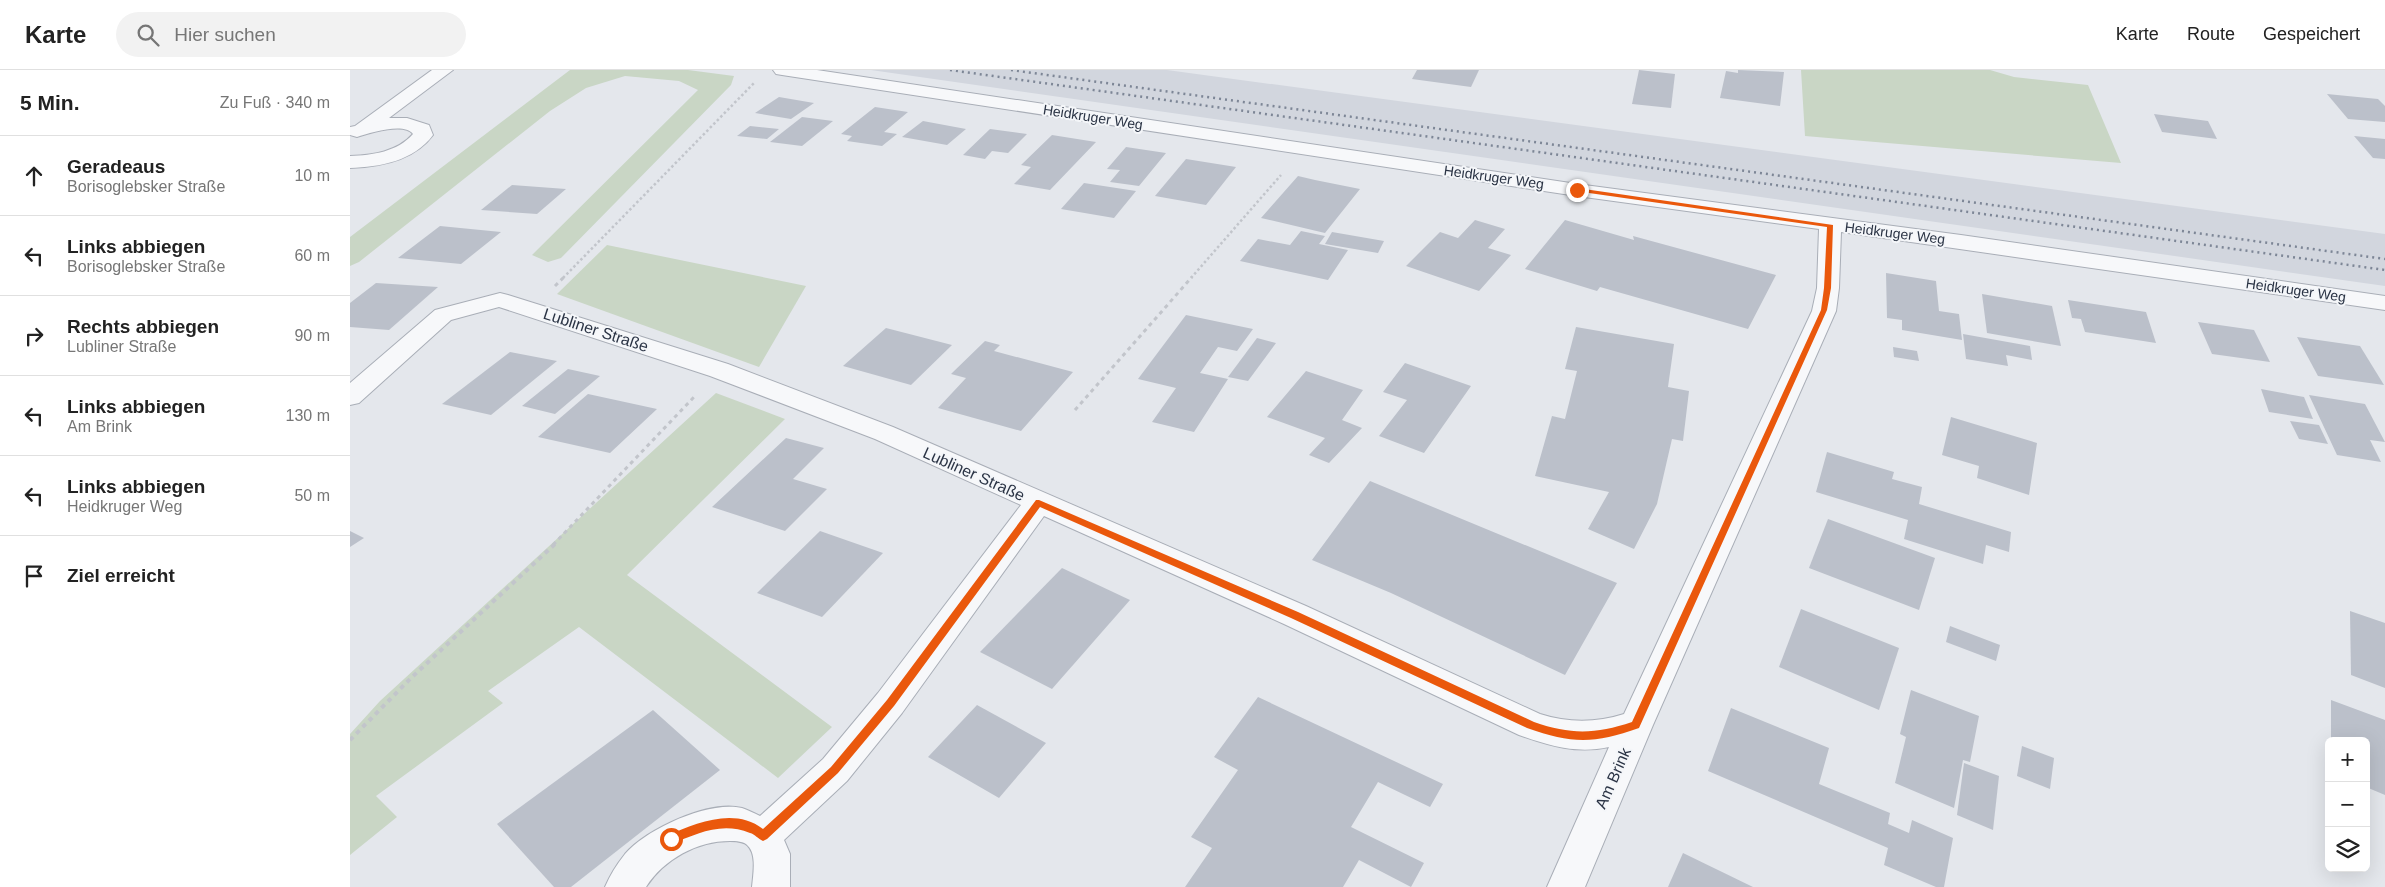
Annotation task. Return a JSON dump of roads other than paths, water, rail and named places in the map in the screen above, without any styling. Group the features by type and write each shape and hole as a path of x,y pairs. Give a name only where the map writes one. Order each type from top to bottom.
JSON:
{"street":[{"path":"354,134 444,70"},
{"name":"Heidkruger Weg","path":"782,70 1303,149 2385,303"},
{"path":"350,162 366,161 396,154 409,148 422,135 422,130 416,126 390,124 354,134"},
{"name":"Am Brink","path":"1566,887 1636,725 1824,310 1828,288 1830,225"},
{"name":"Lubliner Straße","path":"350,397 443,315 500,300 719,370 884,433 1294,615 1537,727 1578,737 1607,735 1636,725"},
{"path":"763,836 835,770 890,703 1039,502"},
{"path":"624,887 646,858 671,839 700,826 730,822 754,829 763,836 769,845 775,867 771,887"}],"railway":[{"path":"950,70 2385,270"},
{"path":"1011,70 2385,259"}]}
